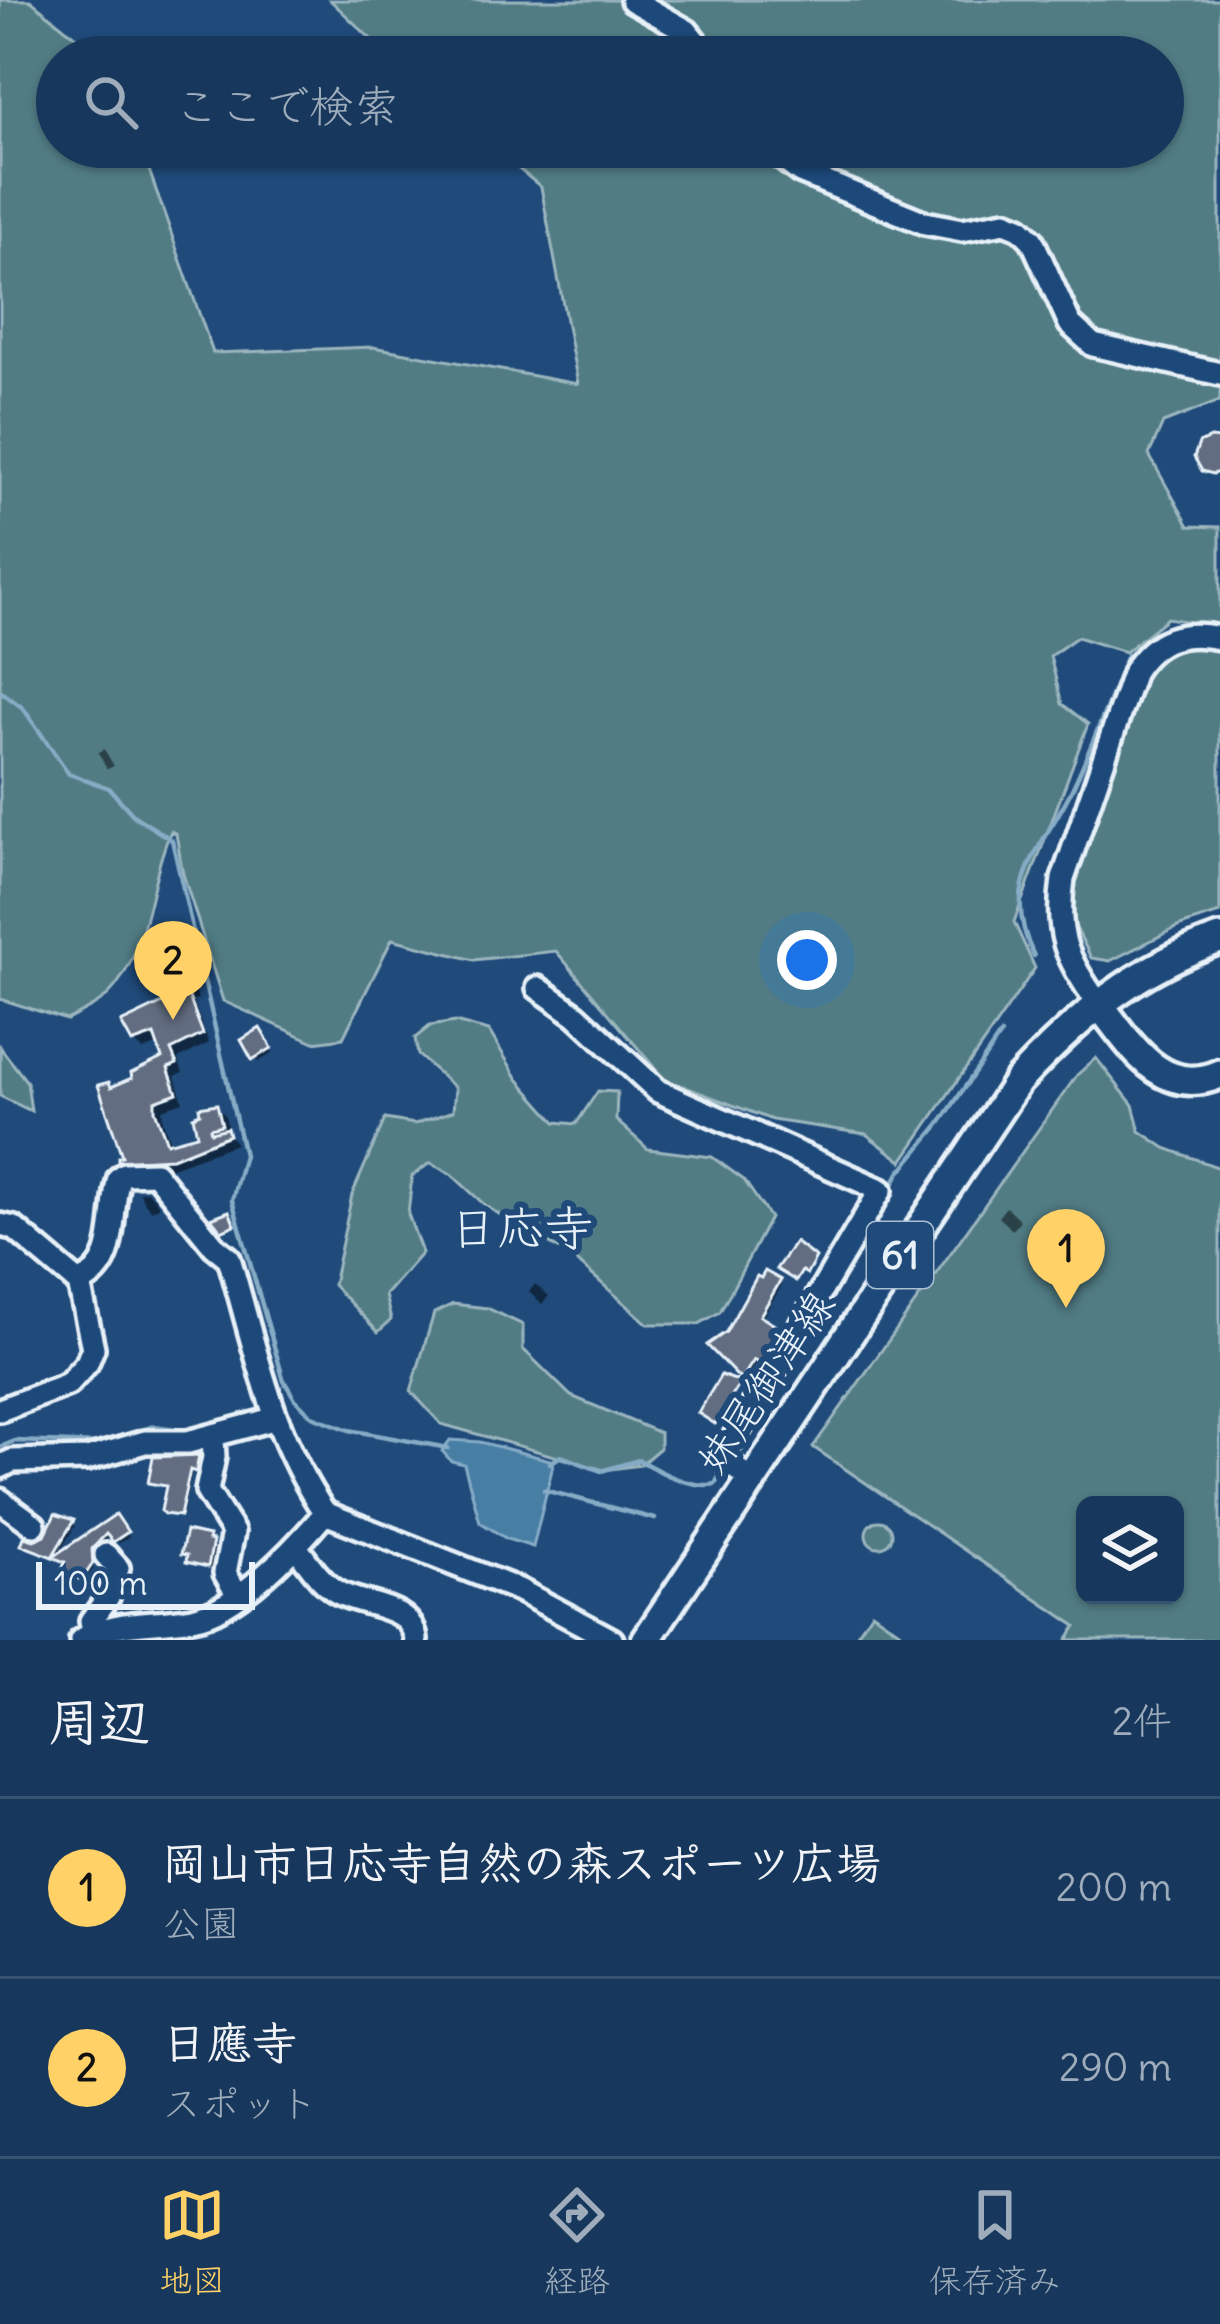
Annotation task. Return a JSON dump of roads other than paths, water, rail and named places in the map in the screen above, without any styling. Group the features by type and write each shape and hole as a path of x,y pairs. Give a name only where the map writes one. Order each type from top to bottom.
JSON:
{"main road":[{"name":"妹尾御津線","path":"646,1640 734,1469 1018,1081 1098,1003 1165,962 1220,939"},
{"path":"1098,1003 1156,1071 1184,1081 1220,1074"}],"street":[{"path":"632,0 690,36"},
{"path":"795,168 925,223 962,230 1005,222 1019,227 1033,240 1070,324 1081,336 1150,361 1220,374"},
{"path":"1098,1003 1064,945 1058,911 1063,879 1135,670 1144,656 1176,636 1220,638"},
{"path":"538,988 576,1015 658,1091 881,1190 732,1441 722,1447 718,1455 734,1469"},
{"path":"79,1283 99,1269 109,1249 119,1178 155,1173 229,1258 273,1419 325,1513 519,1590 612,1640"},
{"path":"0,1225 14,1228 79,1283 93,1338 87,1363 68,1384 0,1410"},
{"path":"0,1467 12,1461 87,1459 145,1442 213,1437 273,1419"},
{"path":"213,1437 207,1491 233,1532 226,1573 237,1594"},
{"path":"0,1500 34,1525"},
{"path":"87,1636 107,1626 195,1618 217,1610 296,1547 325,1513"},
{"path":"296,1547 334,1590 404,1616 414,1627 416,1640"},
{"path":"87,1636 118,1568 106,1555"}],"water":[{"path":"450,1440 480,1442 554,1461 533,1547 507,1539 480,1522 464,1464 451,1461 442,1451"}],"waterway":[{"path":"1034,956 1024,929 1023,885 1074,785 1127,655"},
{"path":"0,691 23,708 69,774 109,788 134,816 172,840 244,1155 232,1200 284,1381 312,1416 349,1430 448,1448"},
{"path":"888,1194 1001,1034"},
{"path":"117,1439 153,1426 193,1431"},
{"path":"0,1447 15,1441 101,1444"},
{"path":"550,1463 561,1456 601,1471 639,1460 676,1478 706,1485 715,1484 725,1467"},
{"path":"544,1490 655,1519"}],"place":[{"name":"日應寺","path":"173,1020"},
{"name":"岡山市日応寺自然の森スポーツ広場","path":"1066,1308"}],"district":[{"name":"日応寺","path":"521,1228"}]}
